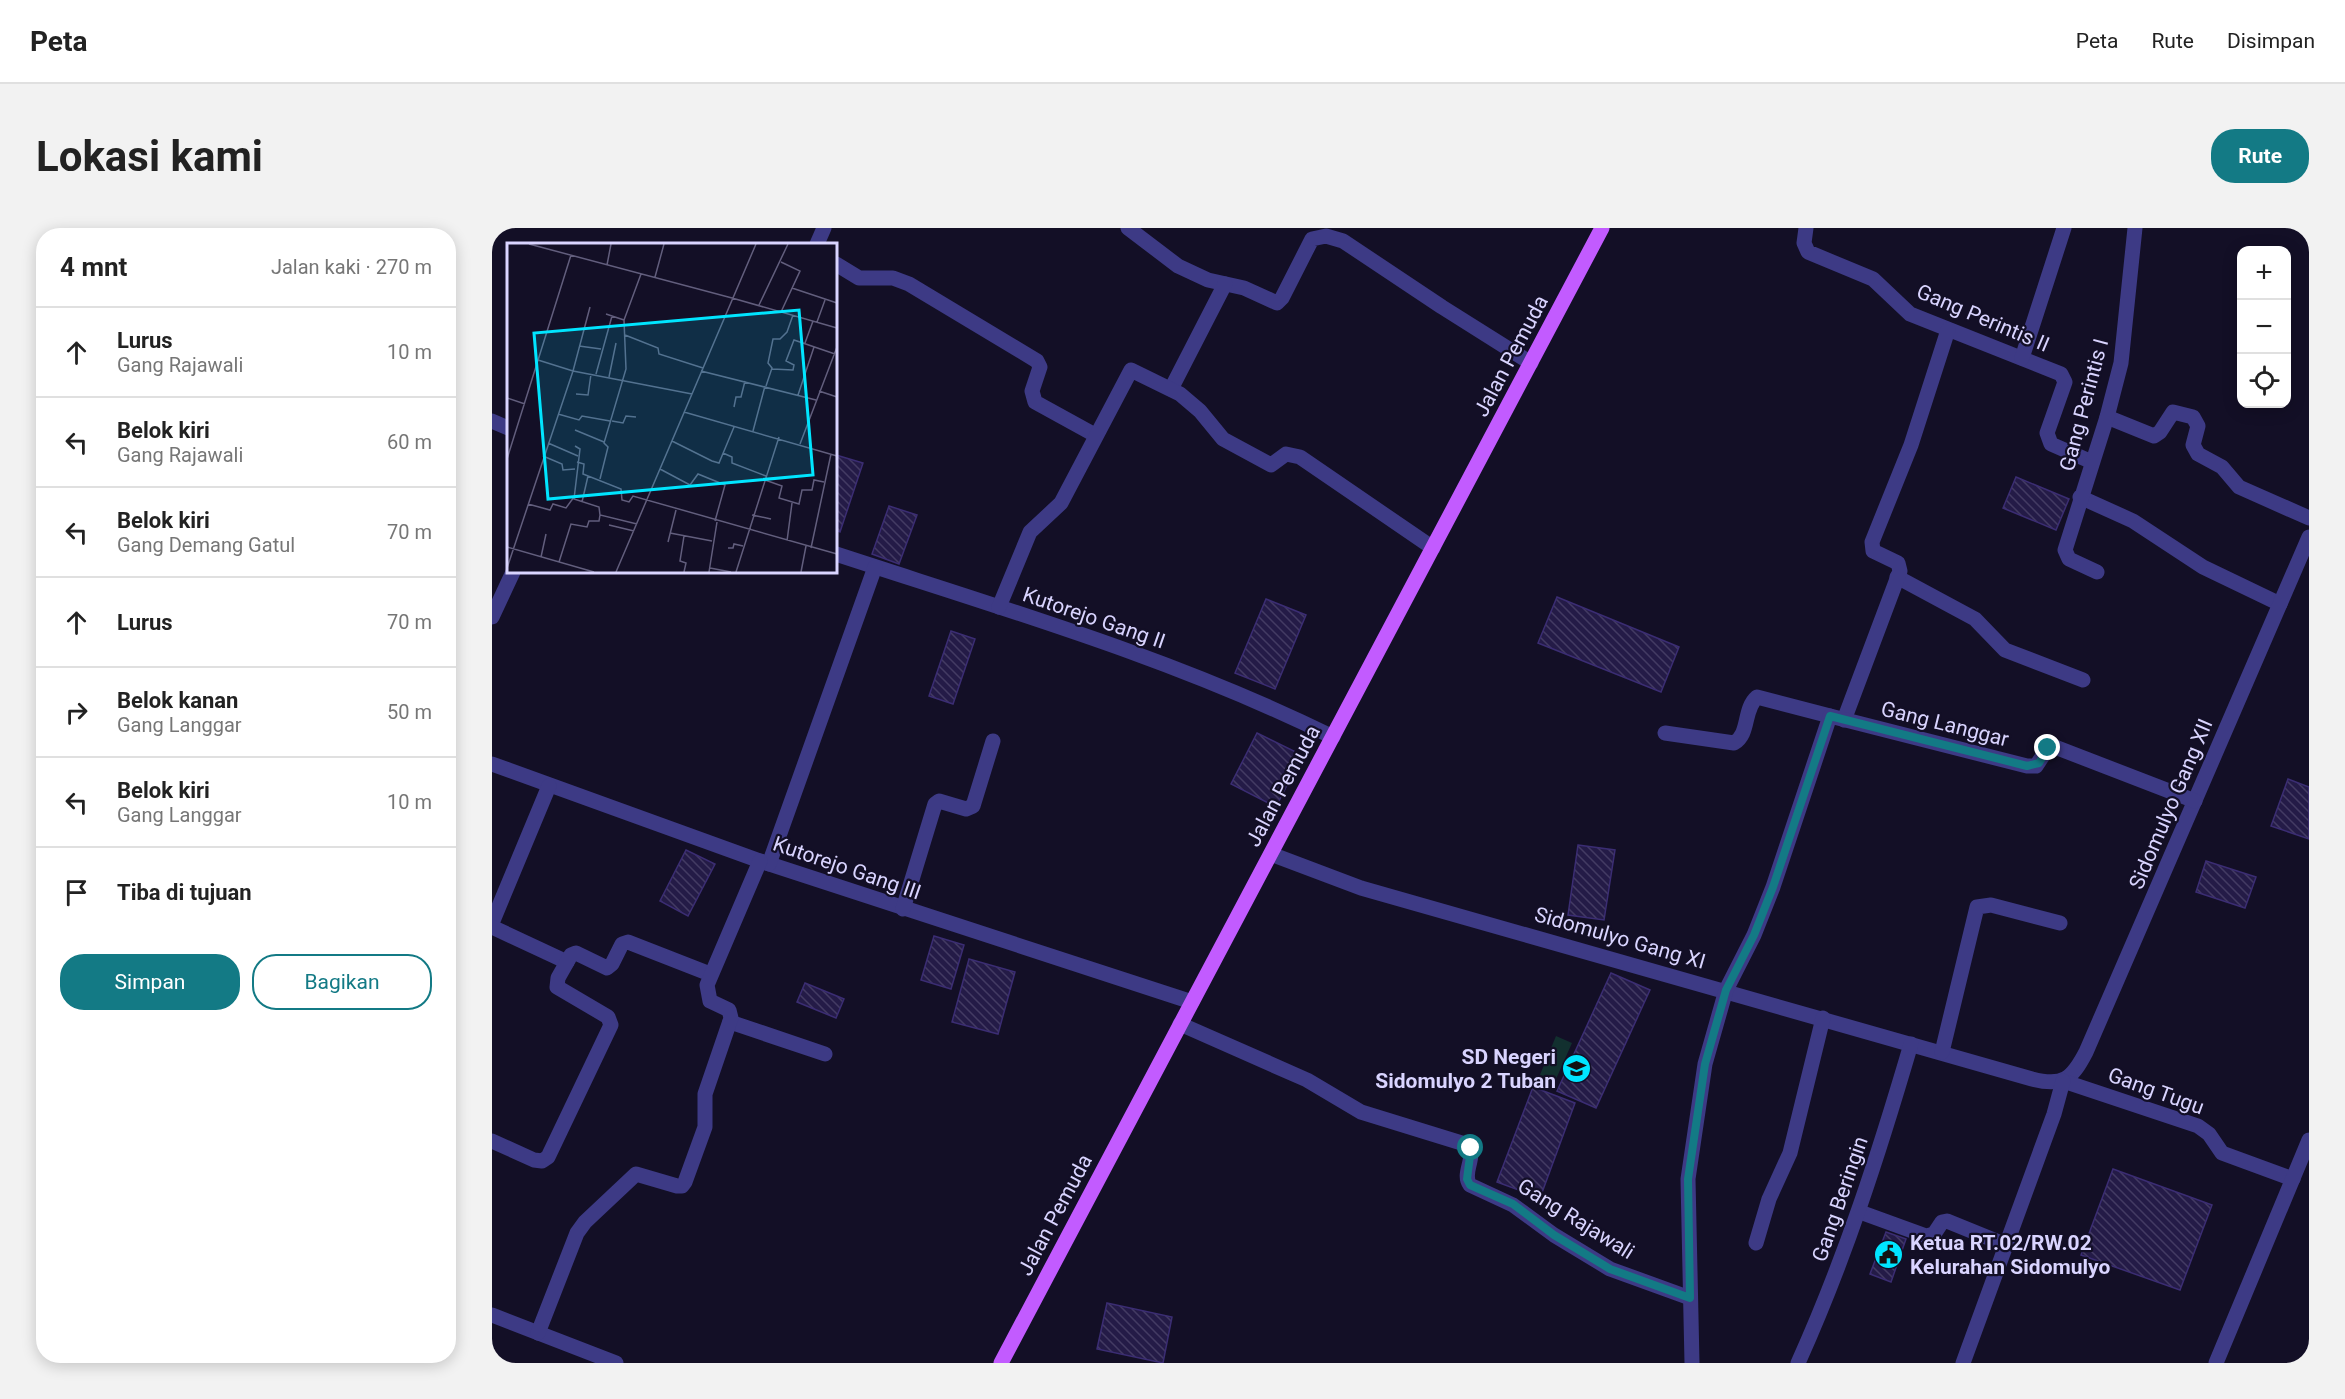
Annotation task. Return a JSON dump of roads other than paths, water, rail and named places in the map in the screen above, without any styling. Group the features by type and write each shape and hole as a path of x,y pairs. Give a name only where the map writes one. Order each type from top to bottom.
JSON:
{"main road":[{"name":"Jalan Pemuda","path":"1001,1363 1602,228"}],"street":[{"path":"817,243 824,228"},
{"path":"1128,228 1178,266 1208,280 1244,288 1277,303 1282,298 1312,238 1332,237 1362,253 1531,363"},
{"name":"Gang Perintis II","path":"1806,228 1804,243 1808,252 1873,279 1910,314 2064,377 2065,386 2048,429 2048,439 2056,446 2092,462"},
{"path":"2022,358 2064,228"},
{"name":"Gang Perintis I","path":"2097,572 2069,560 2065,549 2107,417 2121,363 2135,228"},
{"path":"837,265 859,278 893,278 909,284 1036,360 1040,367 1032,391 1035,402 1095,435"},
{"path":"1170,389 1225,284"},
{"path":"1692,1363 1687,1203 1693,1133 1705,1064 1726,990 1754,935 1837,718 1900,568 1898,563 1873,551 1871,544 1911,445 1948,330"},
{"path":"999,607 1029,532 1060,503 1131,370 1170,389 1193,404 1228,443 1271,465 1286,454 1300,457 1432,548"},
{"path":"2107,417 2154,436 2160,432 2173,412 2193,417 2198,426 2193,445 2198,454 2222,467 2239,487 2309,518"},
{"path":"492,421 507,428"},
{"path":"2080,497 2133,521 2203,567 2280,604"},
{"name":"Sidomulyo Gang XII","path":"2063,1081 2077,1070 2086,1052 2309,537"},
{"name":"Kutorejo Gang II","path":"837,554 999,607 1224,686 1333,737"},
{"path":"538,1333 577,1233 585,1222 636,1174 677,1186 684,1184 705,1127 703,1100 731,1015 729,1010 713,1004 708,998 710,974 764,862 875,567"},
{"path":"492,617 513,573"},
{"path":"1897,577 1967,613 2005,650 2083,680"},
{"path":"1665,733 1727,744 1737,742 1742,736 1751,703 1757,697 1837,718"},
{"name":"Gang Langgar","path":"1837,718 2027,766 2036,766 2048,748 2055,747 2195,801"},
{"path":"903,909 935,804 939,801 966,808 973,806 993,741"},
{"name":"Kutorejo Gang III","path":"492,764 764,862 1192,1002"},
{"path":"549,786 492,925 567,962"},
{"name":"Sidomulyo Gang XI","path":"1271,854 1361,888 2047,1083 2063,1081"},
{"path":"1942,1053 1977,907 1991,905 2060,923"},
{"path":"492,1141 534,1160 542,1161 548,1157 611,1025 608,1017 557,987 558,978 571,955 576,954 605,969 609,968 624,942 710,974"},
{"path":"1756,1243 1769,1199 1790,1153 1823,1018"},
{"path":"730,1022 825,1054"},
{"name":"Gang Rajawali","path":"1180,1024 1307,1080 1361,1112 1468,1145 1472,1152 1467,1179 1470,1185 1513,1204 1554,1235 1610,1269 1690,1298"},
{"name":"Gang Beringin","path":"1798,1363 1824,1307 1860,1212 1911,1044"},
{"path":"1963,1363 2054,1114 2063,1081"},
{"name":"Gang Tugu","path":"2063,1081 2198,1126 2226,1155 2293,1179"},
{"path":"2216,1363 2309,1140"},
{"path":"1860,1212 1926,1236 1934,1234 1942,1222 1947,1221 2006,1245"},
{"path":"492,1315 614,1363"}],"place":[{"name":"SD Negeri Sidomulyo 2 Tuban","path":"1577,1069"},
{"name":"Ketua RT.02/RW.02 Kelurahan Sidomulyo","path":"1889,1255"}]}
